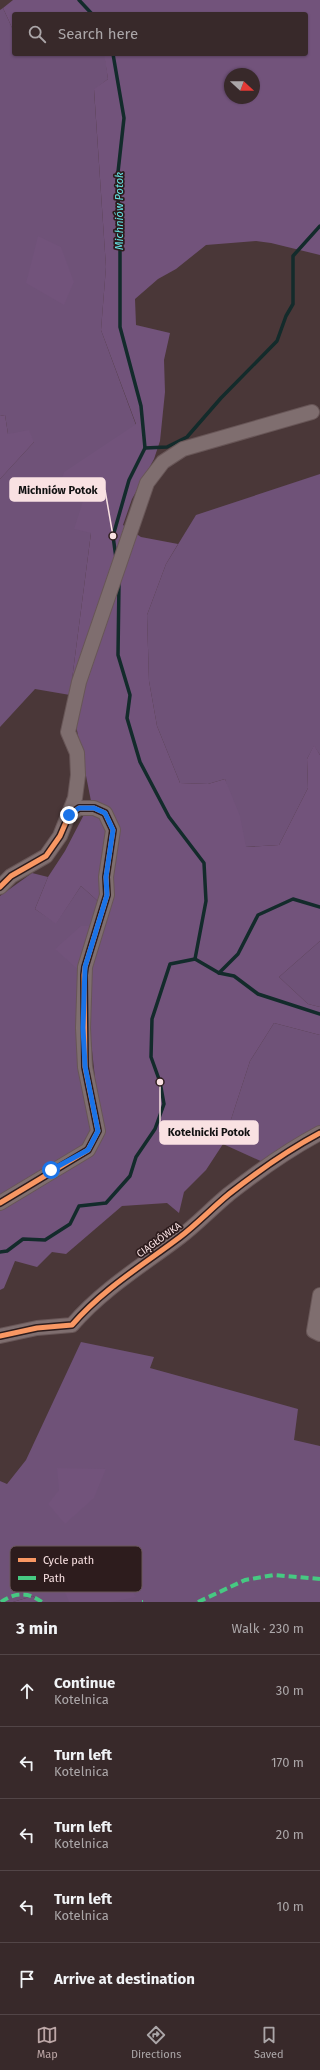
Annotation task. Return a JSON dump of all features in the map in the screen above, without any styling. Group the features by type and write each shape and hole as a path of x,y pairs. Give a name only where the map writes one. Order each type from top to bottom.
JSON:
{"street":[{"path":"0,887 12,876 46,856 60,836 69,815 75,798 78,775 77,753 68,732 79,682 148,482 163,462 183,449 312,412"},
{"path":"0,1203 88,1150 98,1131 85,1066 83,1028 85,967 107,895 106,877 113,830 105,813 94,808 79,808 69,815"},
{"name":"CIĄGŁÓWKA","path":"0,1336 37,1328 72,1325 86,1309 121,1279 181,1236 229,1194 300,1144 320,1133"},
{"path":"320,1295 314,1331 320,1334"}],"shaded area":[{"path":"13,0 320,0 320,255 271,243 256,241 206,245 176,269 158,279 135,299 136,325 170,333 164,360 165,392 160,441 154,459 132,499 123,525 141,537 178,544 166,564 147,615 149,681 157,726 180,783 208,784 225,779 240,816 246,847 279,845 308,788 307,759 314,745 320,755 320,941 279,977 308,1004 320,1007 320,1035 274,1023 250,1061 223,1144 206,1170 184,1192 179,1213 167,1203 122,1206 66,1254 52,1252 37,1267 15,1261 4,1288 0,1290 0,1208 99,1144 103,1129 96,1087 90,1032 92,985 84,975 55,949 81,926 99,926 100,903 81,886 56,924 35,909 48,877 65,851 91,801 70,695 91,533 74,529 83,501 55,501 64,472 136,424 101,330 106,267 94,89 108,79 104,56 308,56 308,12 12,12 12,28 3,8"},
{"path":"3,8 12,28 12,56 105,56 108,79 94,90 106,267 101,330 136,425 111,442 55,500 84,501 91,533 70,695 35,689 0,727 0,479 34,442 8,434 5,415 0,416 0,10"},
{"path":"38,236 61,247 74,282 64,305 26,283"},
{"path":"5,415 8,434 29,430 34,442 0,479 0,416"},
{"path":"320,474 320,755 314,746 307,759 308,788 279,845 245,847 225,779 208,784 180,783 157,726 149,681 147,615 166,564 196,515"},
{"path":"32,873 48,877 35,909 56,923 81,886 100,903 84,975 93,1127 81,1149 0,1198 0,896"},
{"path":"320,941 320,1007 308,1004 279,977"},
{"path":"274,1023 320,1035 320,1129 265,1163 223,1144 250,1061"},
{"path":"81,1342 154,1357 150,1368 298,1409 294,1440 320,1446 320,1602 40,1602 33,1596 13,1602 0,1602 0,1481 7,1484 26,1460"},
{"path":"57,1468 106,1469 94,1498 65,1524 48,1504 59,1490"},
{"path":"65,1592 133,1592 136,1597 111,1602 69,1602"},
{"path":"33,1596 40,1602 13,1602"}],"waterway":[{"name":"Michniów Potok","path":"79,0 90,12"},
{"name":"Michniów Potok","path":"113,56 124,118 117,181 120,232 120,327 141,406 145,448 129,480 113,536 116,558"},
{"path":"145,448 167,447 187,437 221,398 277,341 286,316 293,304 293,256 320,226"},
{"name":"Michniów Potok","path":"119,582 118,655 130,695 127,718 140,762 169,817 204,863 206,901 195,959"},
{"path":"0,1252 7,1251 23,1239 45,1240 70,1224 79,1206 106,1203 130,1176 136,1157 155,1129 164,1104 160,1082 151,1057 152,1019 170,964 195,959 219,973 238,954 258,915 293,899 320,907"},
{"path":"219,973 234,976 258,994 320,1014"}],"marked path":[{"path":"198,1602 245,1580 274,1575 320,1579"},
{"path":"1,1602 12,1596 22,1594 32,1596 42,1602"}],"cycle path":[{"path":"0,887 11,876 46,856 60,836 69,815 79,808 94,808 105,813 113,830 106,877 107,895 85,967 84,975 85,1067 98,1131 88,1150 0,1203"},
{"path":"0,1336 37,1328 72,1325 110,1289 180,1237 223,1199 285,1154 320,1133"}],"place":[{"name":"Michniów Potok","path":"113,536"},
{"name":"Kotelnicki Potok","path":"160,1082"}],"route":[{"path":"51,1170 88,1150 98,1131 85,1066 83,1028 85,967 107,895 106,877 113,830 105,813 94,808 79,808 69,815"}]}
